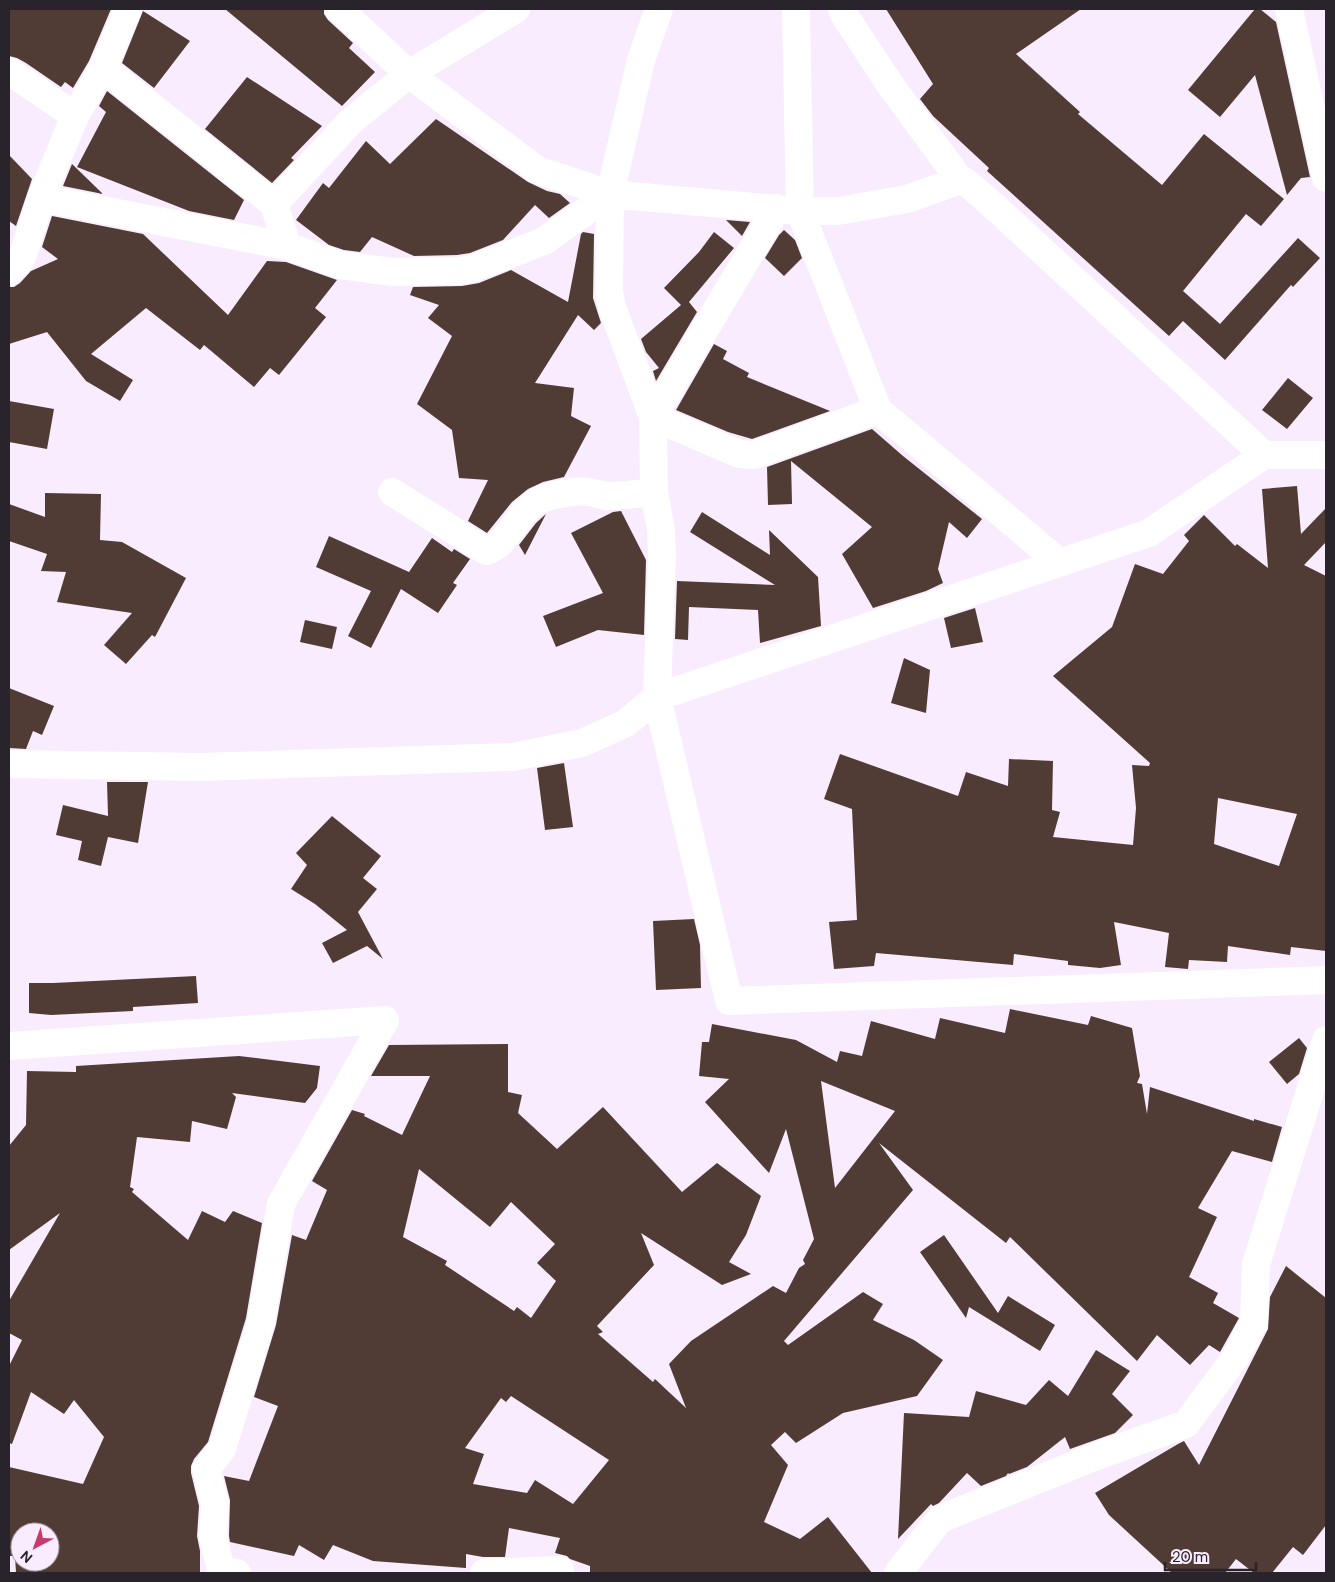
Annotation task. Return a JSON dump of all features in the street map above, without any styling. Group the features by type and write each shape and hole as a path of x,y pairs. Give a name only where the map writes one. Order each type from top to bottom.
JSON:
{"street":[{"path":"9,272 20,260 24,252 41,198 75,116 103,68 128,9"},
{"path":"340,9 409,74 537,170 610,194 789,210 838,211 907,199 960,180"},
{"path":"274,204 350,122 409,74 516,9"},
{"path":"659,9 641,60 610,194 609,292 612,308 653,417 654,492 661,530 662,554 657,697 729,1001 1326,980"},
{"path":"796,9 789,210 878,410 1059,562"},
{"path":"842,9 891,86 960,180 966,182 997,209 1264,455"},
{"path":"1289,9 1326,178"},
{"path":"103,68 274,204 287,246"},
{"path":"9,71 75,116"},
{"path":"41,198 287,246 340,265 393,272 459,271 474,268 544,241 610,194"},
{"path":"653,417 789,210"},
{"path":"653,417 740,454 754,455 878,410"},
{"path":"9,764 201,767 513,756 582,743 626,723 657,697 1149,533 1264,455 1326,456"},
{"path":"392,492 486,551 498,545 526,510 538,500 555,495 588,492 606,496 654,492"},
{"path":"9,1046 385,1020 280,1204 261,1322 222,1449 206,1469 214,1504 213,1537 225,1572"},
{"path":"898,1573 940,1519 1099,1455 1186,1424 1235,1358 1254,1322 1256,1264 1326,1040"},
{"path":"484,1573 560,1570"}],"building":[{"path":"9,9 111,9 89,61 73,88 65,82 61,87 26,63 9,56"},
{"path":"225,9 324,9 324,14 328,20 353,43 349,48 375,72 342,106"},
{"path":"886,9 1081,9 1016,54 1080,112 1078,114 1162,185 1204,134 1284,199 1261,226 1246,214 1183,291 1220,324 1298,238 1320,258 1293,287 1291,285 1225,360 1183,321 1169,336 987,171 989,168 933,116 920,99 933,84"},
{"path":"1255,9 1260,9 1276,22 1310,177 1301,178 1287,195 1255,75 1220,117 1188,90"},
{"path":"143,11 190,41 154,88 122,63"},
{"path":"247,77 322,126 291,158 294,160 272,183 205,129"},
{"path":"107,91 244,200 234,220 189,211 77,167 106,112 99,106"},
{"path":"436,119 528,182 547,191 560,194 570,203 549,218 535,205 503,240 470,253 457,255 414,256 372,237 360,252 344,250 329,245 296,220 323,183 329,188 366,141 390,164"},
{"path":"9,155 32,179 16,226 9,221"},
{"path":"72,164 103,194 63,186"},
{"path":"52,216 143,234 228,315 267,261 286,262 337,280 315,308 326,317 279,375 270,368 254,387 204,345 200,350 146,308 91,354 133,380 120,401 86,381 47,332 9,344 9,287 14,287 20,283 31,271 58,259 42,247"},
{"path":"726,220 750,222 742,236"},
{"path":"784,230 795,240 802,258 784,276 765,258"},
{"path":"583,232 594,234 593,298 601,323 594,330 578,315 535,383 574,388 571,416 591,426 564,477 543,482 528,489 512,502 487,533 468,521 488,480 459,478 452,430 417,404 452,336 428,318 439,305 410,295 413,287 462,286 479,283 511,270 568,302 581,234"},
{"path":"714,232 734,248 689,302 697,312 656,381 653,371 659,368 646,352 641,339 681,305 664,288 699,252"},
{"path":"714,344 727,351 723,359 749,373 747,377 830,411 752,439 728,432 676,410"},
{"path":"1288,378 1313,398 1287,429 1262,410"},
{"path":"9,401 54,409 47,449 9,442"},
{"path":"872,429 982,519 967,538 949,522 938,569 943,583 926,591 873,608 842,554 872,527 791,461 792,504 768,505 767,467"},
{"path":"1297,486 1301,534 1326,508 1326,542 1304,565 1326,576 1326,951 1291,947 1290,955 1228,946 1227,962 1189,960 1188,969 1165,967 1169,933 1114,922 1121,965 1100,968 1068,965 1068,961 1014,954 1013,965 876,953 874,966 834,969 829,922 857,920 852,809 824,799 840,754 958,796 966,772 1008,786 1009,759 1053,761 1052,810 1060,812 1053,837 1133,845 1136,808 1132,765 1149,766 1150,763 1053,676 1112,627 1135,564 1163,574 1189,541 1184,535 1204,515 1235,546 1237,544 1268,568 1262,489","holes":["1218,798 1297,814 1279,866 1214,844"]},
{"path":"45,493 101,494 100,540 122,542 186,578 155,637 152,635 126,664 104,645 132,613 57,602 66,572 41,571 47,554 9,541 9,504 45,517"},
{"path":"621,511 646,560 644,635 598,630 556,647 543,616 603,593 571,533 613,512"},
{"path":"702,512 770,555 769,530 818,577 821,626 760,643 758,610 689,607 688,640 675,639 677,581 775,585 690,532"},
{"path":"546,514 525,555 519,545 536,523"},
{"path":"329,536 409,572 432,538 452,552 454,549 470,559 453,583 457,585 438,613 401,589 371,648 348,636 371,591 316,567"},
{"path":"975,608 983,642 951,648 944,618"},
{"path":"305,620 337,627 332,649 300,642"},
{"path":"904,658 930,670 926,713 891,703"},
{"path":"9,688 54,706 42,735 33,731 26,749 9,748"},
{"path":"564,763 573,827 545,830 537,768"},
{"path":"107,782 148,782 138,843 108,837 101,866 78,860 82,841 56,835 63,805 108,816"},
{"path":"332,816 381,856 363,878 377,889 358,912 383,959 367,946 333,963 322,943 347,930 315,904 291,889 307,865 296,853"},
{"path":"694,919 700,945 701,988 656,990 653,921"},
{"path":"196,976 198,1003 133,1007 133,1011 51,1015 29,1013 29,983"},
{"path":"1010,1009 1088,1025 1091,1016 1132,1028 1140,1076 1137,1083 1142,1084 1147,1114 1150,1087 1254,1121 1254,1119 1282,1127 1272,1162 1232,1151 1198,1208 1217,1217 1189,1277 1218,1293 1213,1303 1239,1318 1220,1352 1209,1345 1190,1365 1157,1335 1137,1361 1010,1237 1006,1243 879,1143 913,1190 784,1341 788,1345 863,1292 883,1304 873,1320 914,1340 943,1360 917,1396 843,1413 796,1443 785,1432 771,1445 788,1465 764,1522 800,1539 828,1517 872,1573 590,1573 590,1566 555,1553 560,1538 509,1528 505,1557 483,1557 466,1554 466,1568 373,1561 333,1545 324,1560 299,1545 294,1556 230,1542 230,1500 224,1476 249,1481 278,1406 254,1397 276,1325 292,1235 306,1240 327,1190 312,1181 352,1110 365,1114 364,1116 402,1135 430,1076 371,1076 389,1045 508,1044 508,1092 522,1095 518,1113 557,1149 603,1107 682,1192 717,1163 761,1196 746,1235 729,1262 751,1274 722,1285 641,1233 654,1265 597,1326 603,1332 598,1334 653,1382 655,1379 686,1408 669,1364 691,1341 773,1286 786,1293 799,1268 805,1264 803,1260 814,1239 786,1129 769,1173 705,1102 729,1079 699,1076 702,1042 709,1042 712,1024 796,1040 837,1062 840,1051 862,1056 871,1021 935,1039 940,1018 1005,1033","holes":["821,1081 895,1111 835,1188","419,1169 490,1227 511,1202 555,1244 537,1263 556,1281 531,1318 517,1307 514,1311 445,1265 447,1261 403,1237","511,1396 609,1460 573,1504 535,1480 527,1493 473,1484 484,1454 465,1448 501,1398 506,1402"]},
{"path":"1299,1038 1307,1048 1299,1074 1287,1084 1269,1062"},
{"path":"239,1056 320,1066 317,1088 305,1103 232,1093 236,1097 227,1129 192,1121 190,1142 137,1137 130,1187 134,1189 132,1192 188,1240 202,1211 225,1222 233,1211 262,1223 246,1318 208,1442 194,1459 191,1466 199,1506 197,1536 200,1551 200,1573 16,1573 60,1572 60,1522 10,1522 9,1556 9,1467 83,1484 104,1437 74,1400 64,1414 31,1392 12,1444 9,1443 9,1366 22,1340 9,1333 9,1301 60,1213 9,1250 9,1146 26,1125 27,1071 76,1072 76,1066"},
{"path":"944,1235 998,1313 1008,1296 1055,1325 1040,1351 969,1307 966,1318 920,1252"},
{"path":"1286,1266 1326,1298 1326,1525 1303,1555 1293,1547 1272,1573 1254,1573 1236,1559 1225,1573 1172,1573 1109,1515 1095,1493 1184,1441 1199,1465 1268,1329 1270,1297"},
{"path":"1096,1350 1130,1371 1112,1394 1133,1415 1115,1433 1070,1449 1065,1437 1027,1467 1008,1473 1006,1476 981,1486 967,1473 939,1503 933,1506 931,1504 898,1539 904,1413 969,1417 976,1391 1026,1405 1049,1380 1068,1396"}]}
